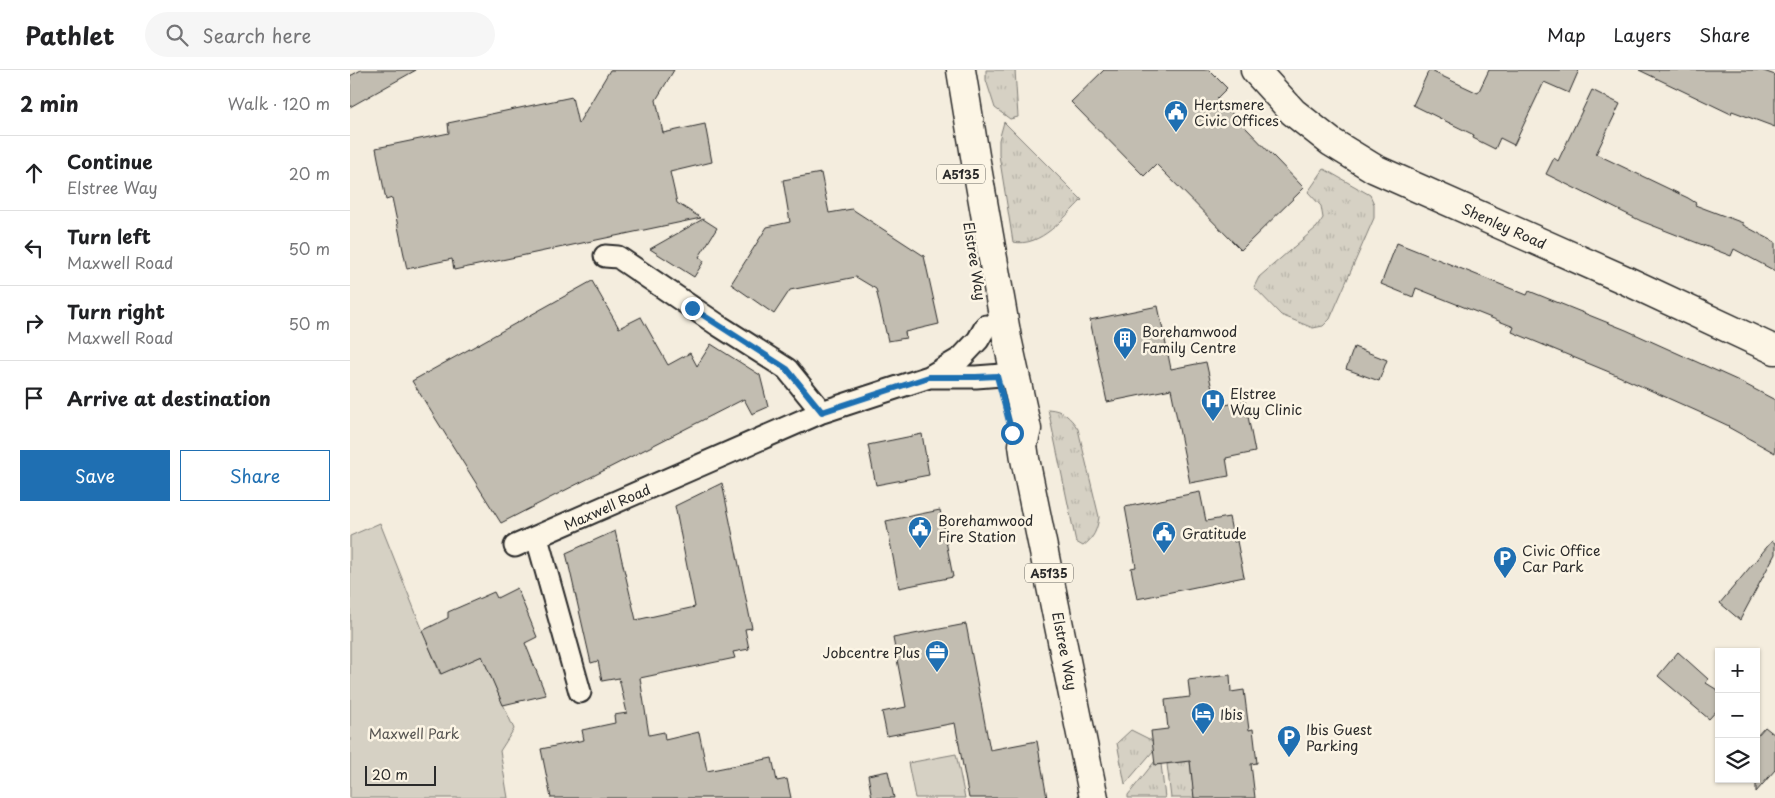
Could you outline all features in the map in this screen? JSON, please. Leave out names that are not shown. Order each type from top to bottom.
[{"type":"main road","name":"Elstree Way","points":[[944,70],[986,326],[1027,429],[1023,445],[1094,798]]},
{"type":"main road","name":"Elstree Way","points":[[962,70],[1006,375]]},
{"type":"main road","name":"Shenley Road","points":[[1255,70],[1293,112],[1331,142],[1374,168],[1658,294],[1775,350]]},
{"type":"street","points":[[605,256],[618,257],[787,369],[822,412]]},
{"type":"street","name":"Maxwell Road","points":[[515,546],[822,412],[929,377],[962,358],[978,340],[986,326]]},
{"type":"street","name":"Maxwell Road","points":[[929,377],[1006,375]]},
{"type":"street","points":[[537,538],[580,692]]},
{"type":"green space","points":[[986,70],[1015,70],[1018,117],[1010,119],[995,108],[986,80]]},
{"type":"green space","points":[[1004,122],[1082,200],[1051,230],[1042,236],[1023,243],[1013,242],[999,155],[999,140]]},
{"type":"green space","points":[[1324,169],[1370,195],[1374,204],[1374,218],[1330,319],[1323,326],[1313,328],[1281,315],[1254,287],[1259,277],[1317,227],[1323,218],[1321,206],[1308,192]]},
{"type":"green space","points":[[1048,409],[1066,415],[1078,429],[1099,517],[1094,533],[1083,546],[1076,542]]},
{"type":"green space","name":"Maxwell Park","points":[[380,523],[440,674],[482,656],[514,729],[500,751],[508,798],[350,798],[350,536]]},
{"type":"green space","points":[[1131,730],[1153,741],[1154,750],[1125,784],[1117,743]]},
{"type":"green space","points":[[956,754],[965,798],[915,798],[908,763]]},
{"type":"green space","points":[[1155,761],[1161,764],[1165,798],[1128,798],[1128,795]]},
{"type":"green space","points":[[1190,761],[1194,798],[1171,798],[1167,764]]},
{"type":"building","points":[[361,70],[416,70],[350,107],[350,76]]},
{"type":"building","points":[[610,70],[674,70],[656,100],[663,133],[705,124],[712,162],[670,172],[677,203],[701,218],[454,270],[452,259],[407,269],[392,198],[386,200],[376,148],[449,133],[448,123],[572,97],[578,124]]},
{"type":"building","name":"Hertsmere Civic Offices","points":[[1104,70],[1209,70],[1227,88],[1217,98],[1304,188],[1241,250],[1156,164],[1144,176],[1071,102]]},
{"type":"building","points":[[1429,70],[1478,93],[1489,70],[1579,70],[1569,93],[1544,82],[1514,145],[1500,138],[1495,149],[1473,138],[1474,135],[1413,105]]},
{"type":"building","points":[[1639,70],[1761,70],[1775,75],[1775,127],[1732,111],[1731,114]]},
{"type":"building","points":[[1592,90],[1620,104],[1596,154],[1688,198],[1696,203],[1695,205],[1743,223],[1743,225],[1775,242],[1775,271],[1734,249],[1731,256],[1641,221],[1546,174],[1554,158],[1558,161]]},
{"type":"building","points":[[821,173],[829,213],[852,209],[924,256],[939,324],[905,332],[906,338],[888,341],[876,289],[856,277],[790,290],[774,314],[731,284],[767,227],[790,222],[783,180]]},
{"type":"building","points":[[703,219],[717,228],[699,257],[704,261],[694,277],[650,249]]},
{"type":"building","points":[[1397,243],[1527,295],[1529,291],[1626,330],[1739,381],[1775,400],[1775,453],[1729,426],[1699,412],[1614,374],[1512,332],[1514,327],[1416,288],[1413,297],[1381,284]]},
{"type":"building","points":[[592,281],[619,328],[641,317],[668,365],[690,353],[697,366],[711,344],[760,375],[768,407],[752,414],[744,399],[501,523],[412,381]]},
{"type":"building","points":[[1158,306],[1171,369],[1206,362],[1216,407],[1245,401],[1255,452],[1226,458],[1229,476],[1190,483],[1171,389],[1107,402],[1090,320]]},
{"type":"building","points":[[1354,347],[1387,360],[1379,381],[1346,369]]},
{"type":"building","points":[[922,434],[929,475],[876,485],[868,445]]},
{"type":"building","points":[[722,483],[752,628],[745,629],[749,649],[733,652],[735,658],[640,678],[649,735],[664,732],[665,740],[699,732],[707,771],[772,758],[777,781],[787,779],[791,798],[551,798],[541,749],[584,740],[582,730],[615,723],[614,715],[627,713],[619,678],[602,681],[598,661],[591,663],[566,553],[615,531],[636,620],[695,607],[675,506]]},
{"type":"building","name":"Gratitude","points":[[1200,492],[1206,521],[1229,517],[1234,542],[1237,541],[1244,577],[1137,599],[1131,568],[1136,567],[1125,507]]},
{"type":"building","points":[[940,510],[953,577],[899,588],[886,521]]},
{"type":"building","points":[[1772,541],[1775,543],[1775,554],[1740,620],[1720,603]]},
{"type":"building","points":[[517,588],[537,637],[525,643],[546,695],[503,705],[482,656],[441,674],[422,631],[448,618],[448,612],[494,592],[497,598]]},
{"type":"building","name":"Jobcentre Plus","points":[[966,624],[990,750],[1037,741],[1047,798],[969,798],[955,723],[887,736],[882,712],[906,707],[893,638]]},
{"type":"building","points":[[1678,652],[1708,679],[1706,683],[1715,689],[1715,712],[1709,719],[1658,676]]},
{"type":"building","name":"Ibis","points":[[1230,675],[1231,692],[1244,690],[1249,730],[1253,729],[1257,763],[1251,764],[1255,798],[1194,798],[1190,761],[1155,765],[1151,731],[1168,729],[1165,700],[1190,697],[1188,680]]},
{"type":"building","points":[[1765,727],[1775,735],[1775,770],[1756,792],[1756,783],[1760,783],[1760,733]]},
{"type":"building","points":[[888,771],[894,798],[872,798],[868,775]]},
{"type":"place","name":"Hertsmere Civic Offices","points":[[1176,133]]},
{"type":"place","name":"Borehamwood Family Centre","points":[[1125,360]]},
{"type":"place","name":"Elstree Way Clinic","points":[[1213,422]]},
{"type":"place","name":"Borehamwood Fire Station","points":[[920,549]]},
{"type":"place","name":"Gratitude","points":[[1164,554]]},
{"type":"place","name":"Civic Office Car Park","points":[[1505,579]]},
{"type":"place","name":"Jobcentre Plus","points":[[937,673]]},
{"type":"place","name":"Ibis","points":[[1203,735]]},
{"type":"place","name":"Ibis Guest Parking","points":[[1289,758]]},
{"type":"route","points":[[692,308],[787,369],[822,412],[929,377],[997,376],[1012,433]]}]
